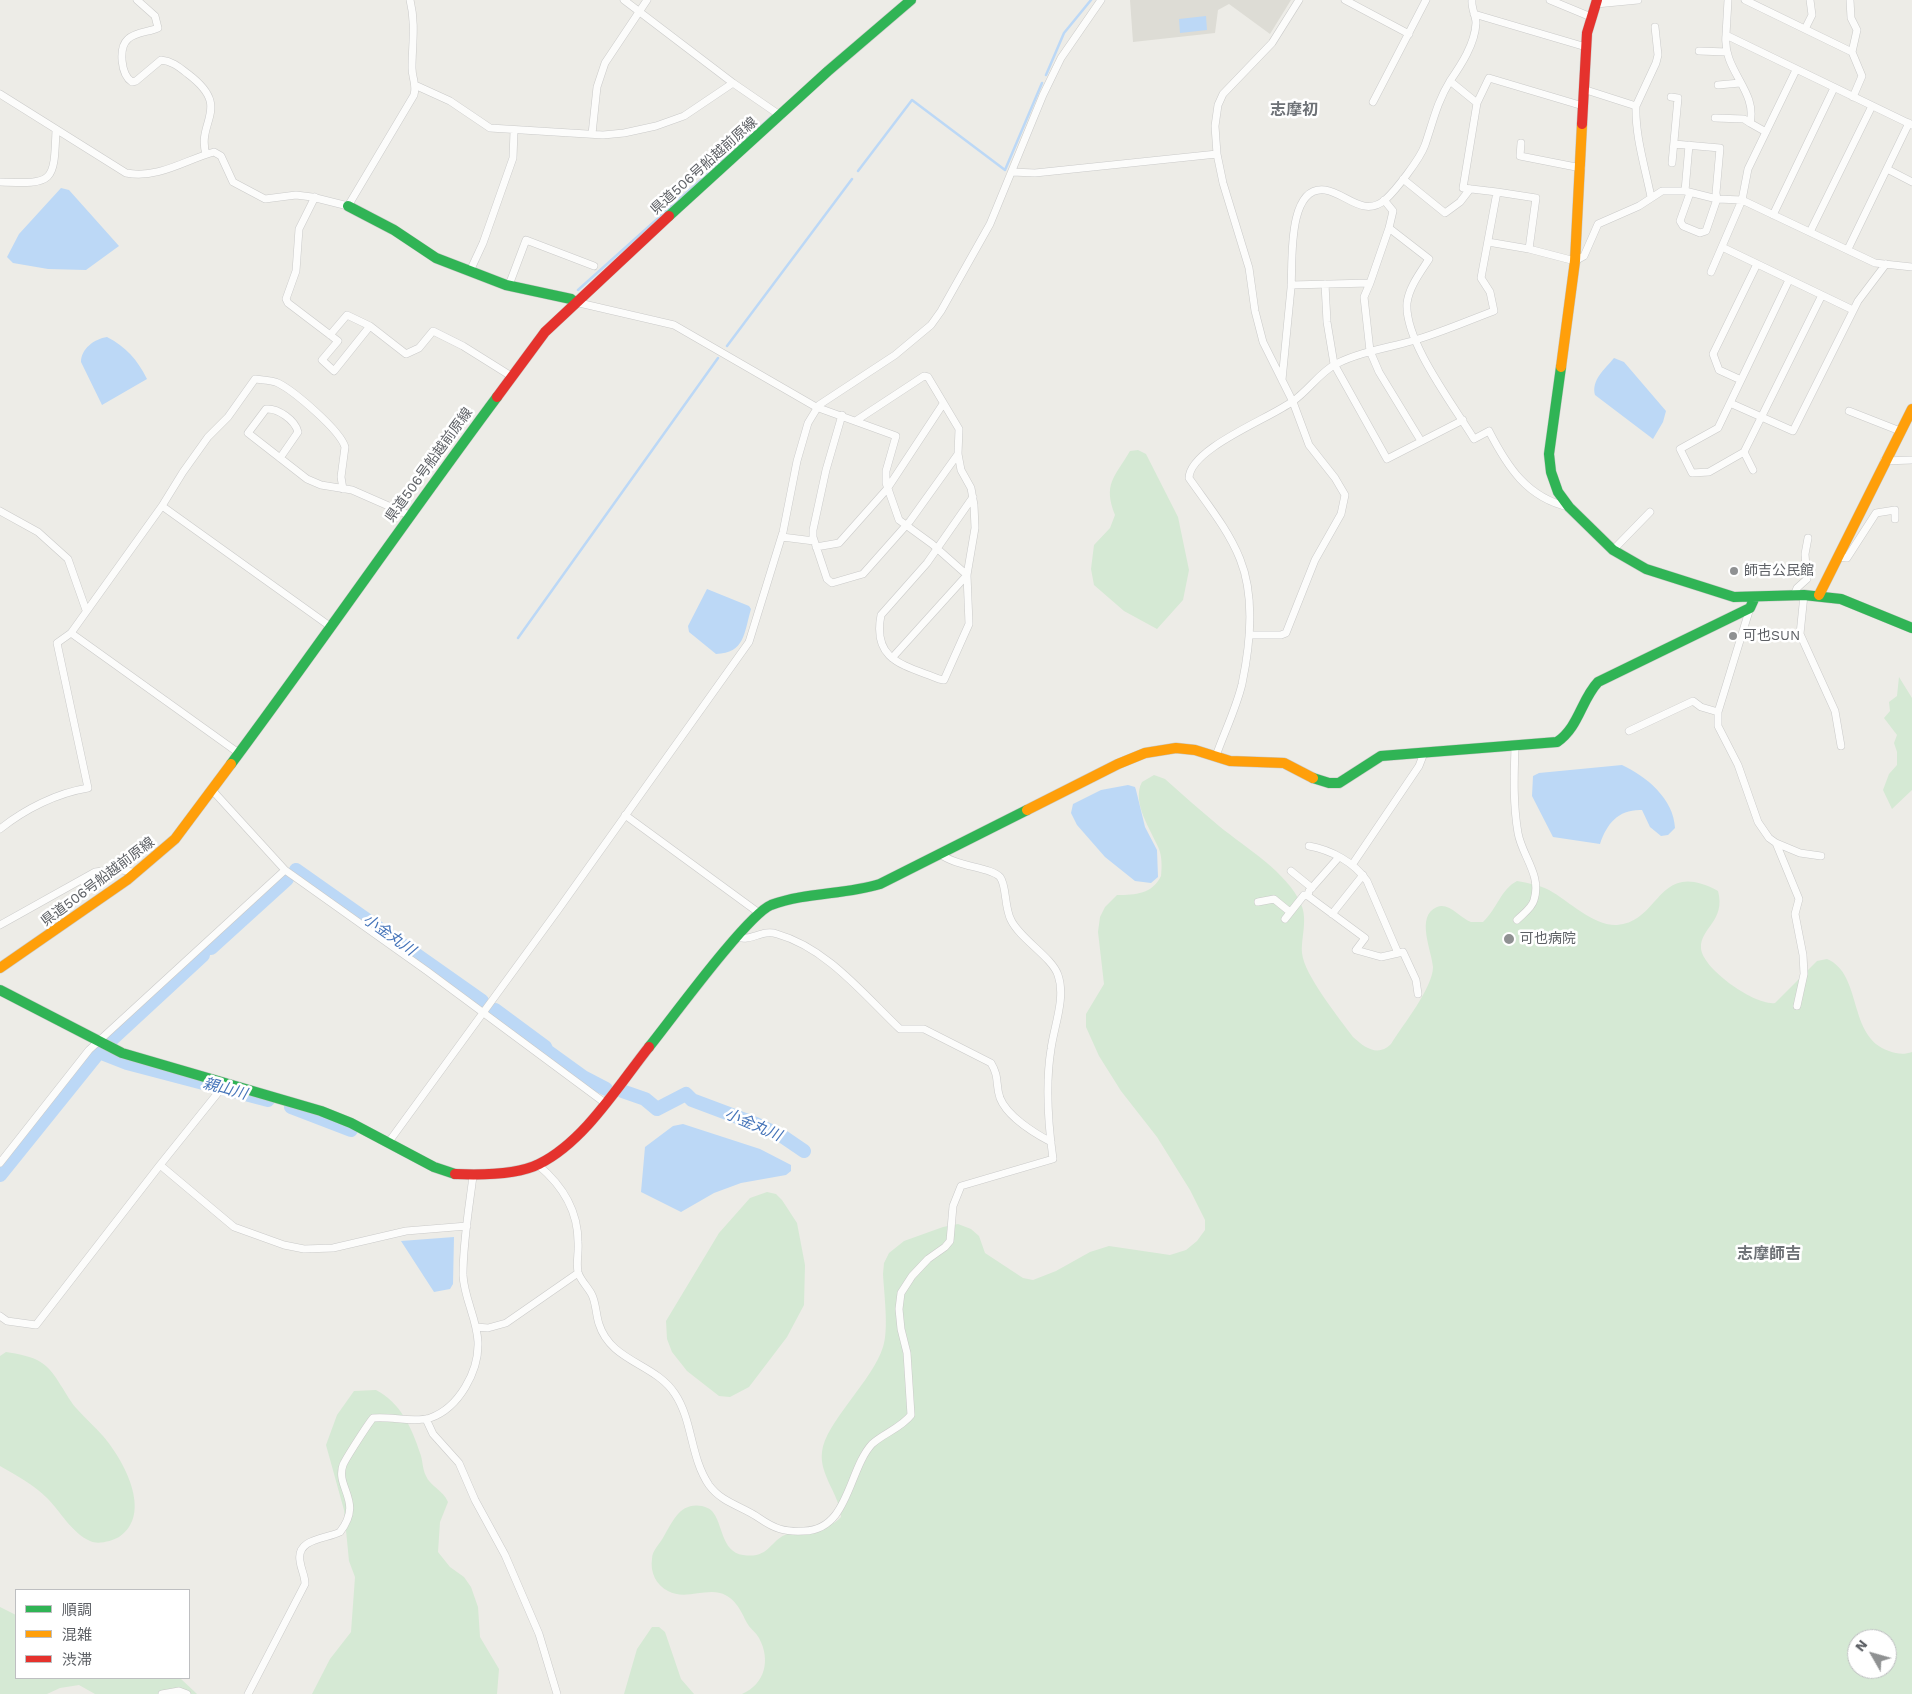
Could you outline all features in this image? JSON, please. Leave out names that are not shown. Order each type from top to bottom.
[{"type":"street","points":[[137,0],[155,16],[158,28],[126,40],[122,54],[123,68],[128,80],[136,81],[161,60],[174,64],[195,79],[203,88],[210,101],[210,118],[204,138],[206,154]]},
{"type":"street","points":[[348,206],[408,106],[417,86],[412,70],[414,42],[410,0]]},
{"type":"street","points":[[624,0],[733,83],[781,116]]},
{"type":"street","points":[[592,134],[597,87],[605,63],[648,0]]},
{"type":"street","name":"県道506号船越前原線","points":[[0,968],[136,873],[176,839],[240,754],[409,515],[544,332],[685,200],[781,116],[828,71],[911,0]]},
{"type":"street","points":[[388,1143],[749,642],[782,536],[797,461],[808,422],[816,407],[880,366],[931,325],[972,258],[990,224],[1043,96],[1061,58],[1101,0]]},
{"type":"street","points":[[1249,635],[1281,635],[1286,633],[1315,560],[1345,505],[1344,491],[1309,445],[1293,402],[1258,326],[1249,268],[1228,201],[1218,154],[1215,126],[1220,99],[1230,86],[1272,43],[1300,0]]},
{"type":"street","points":[[1345,0],[1409,34]]},
{"type":"street","points":[[1373,102],[1426,0]]},
{"type":"street","points":[[1282,380],[1291,285],[1292,236],[1296,219],[1310,195],[1316,191],[1326,190],[1365,207],[1375,206],[1384,200],[1403,179],[1425,145],[1440,98],[1469,49],[1476,23],[1472,0]]},
{"type":"street","points":[[1550,0],[1591,17]]},
{"type":"street","points":[[1638,0],[1597,2],[1588,26],[1583,89],[1575,261],[1549,454],[1551,472],[1558,492],[1568,507],[1614,550],[1646,569],[1734,598],[1819,595],[1854,603],[1912,628]]},
{"type":"street","points":[[1728,0],[1726,52],[1752,107],[1750,122]]},
{"type":"street","points":[[1745,0],[1852,52]]},
{"type":"street","points":[[1805,29],[1812,15],[1810,0]]},
{"type":"street","points":[[1850,0],[1851,18],[1857,30],[1852,52],[1862,76],[1853,97]]},
{"type":"street","points":[[1474,14],[1586,47]]},
{"type":"street","points":[[1651,196],[1642,151],[1635,128],[1636,106],[1658,55],[1655,28]]},
{"type":"street","points":[[1726,35],[1910,124],[1848,249]]},
{"type":"street","points":[[1699,51],[1726,52]]},
{"type":"street","points":[[1710,272],[1742,200],[1748,169],[1796,70]]},
{"type":"street","points":[[1530,249],[1536,198],[1463,188],[1477,103],[1489,78],[1583,106]]},
{"type":"street","points":[[1450,81],[1477,103]]},
{"type":"street","points":[[417,86],[450,100],[490,128],[514,131],[592,134],[624,133],[656,126],[684,116],[733,83]]},
{"type":"street","points":[[1718,86],[1740,84]]},
{"type":"street","points":[[1773,214],[1834,88]]},
{"type":"street","points":[[1583,89],[1636,106]]},
{"type":"street","points":[[0,94],[117,169],[135,175],[174,168],[214,152],[221,156],[233,182],[265,199],[296,195],[348,206],[394,230],[436,258],[470,271],[509,285],[674,325],[816,407],[857,420],[896,436],[886,471],[887,489],[894,510],[905,526],[917,532],[967,575]]},
{"type":"street","points":[[1671,97],[1678,98],[1672,163]]},
{"type":"street","points":[[1810,232],[1872,106]]},
{"type":"street","points":[[1715,118],[1744,119],[1766,132]]},
{"type":"street","points":[[0,182],[28,183],[46,178],[54,167],[56,130]]},
{"type":"street","points":[[470,271],[483,243],[513,158],[514,131]]},
{"type":"street","points":[[1521,143],[1520,156],[1580,168]]},
{"type":"street","points":[[1674,144],[1720,148],[1717,199],[1706,231],[1700,233],[1683,226],[1680,221],[1687,192],[1689,146]]},
{"type":"street","points":[[1012,172],[1035,173],[1218,154]]},
{"type":"street","points":[[1887,169],[1912,182]]},
{"type":"street","points":[[1403,179],[1444,214],[1460,202],[1470,189]]},
{"type":"street","points":[[1488,242],[1530,249],[1575,261],[1584,256],[1598,224],[1639,206],[1651,196],[1662,191],[1687,192],[1717,199],[1742,200],[1875,263],[1912,267]]},
{"type":"street","points":[[1216,756],[1242,684],[1249,635],[1246,585],[1239,558],[1212,510],[1189,478],[1189,474],[1196,462],[1215,447],[1293,402],[1334,364],[1370,352],[1414,341],[1494,311],[1490,292],[1481,278],[1497,192]]},
{"type":"street","points":[[315,198],[299,229],[296,271],[286,299],[288,303],[338,341],[322,360],[334,370],[370,326]]},
{"type":"street","points":[[1384,200],[1393,211],[1389,228],[1364,297],[1370,352],[1379,372],[1421,442]]},
{"type":"street","points":[[1389,228],[1429,259],[1414,282],[1407,303],[1414,341],[1474,439],[1489,431],[1506,463],[1521,481],[1542,497],[1568,507]]},
{"type":"street","points":[[509,285],[526,240],[594,266]]},
{"type":"street","points":[[1722,247],[1854,310]]},
{"type":"street","points":[[1741,380],[1719,370],[1714,354],[1757,264]]},
{"type":"street","points":[[1730,403],[1793,432],[1854,310],[1886,264]]},
{"type":"street","points":[[1790,280],[1718,428],[1680,449],[1692,473],[1709,472],[1744,452],[1822,295]]},
{"type":"street","points":[[1291,285],[1370,283]]},
{"type":"street","points":[[1325,284],[1327,322],[1334,364],[1387,459],[1463,420]]},
{"type":"street","points":[[330,335],[347,315],[370,326],[406,354],[419,348],[433,331],[463,346],[510,376]]},
{"type":"street","points":[[857,420],[924,376],[928,377],[959,430],[958,454],[973,497],[975,528],[967,575],[969,624],[944,680],[892,658],[886,653],[878,639],[881,615],[938,549],[973,497]]},
{"type":"street","points":[[0,830],[18,816],[47,800],[75,790],[88,788],[56,643],[71,633],[162,506],[193,458],[228,417],[255,379],[277,382],[300,399],[344,442],[341,477],[344,488]]},
{"type":"street","points":[[782,536],[815,544],[839,543],[887,489],[943,404]]},
{"type":"street","points":[[280,458],[298,432],[296,425],[274,409],[266,409],[248,433],[280,458],[307,479],[320,485],[352,490],[409,515]]},
{"type":"street","points":[[1819,595],[1884,461],[1912,409]]},
{"type":"street","points":[[1849,411],[1900,431]]},
{"type":"street","points":[[842,416],[826,470],[813,530],[815,544],[827,579],[832,583],[863,574],[905,526],[958,454]]},
{"type":"street","points":[[1744,452],[1753,470]]},
{"type":"street","points":[[1884,461],[1912,460]]},
{"type":"street","points":[[162,506],[331,627]]},
{"type":"street","points":[[1838,557],[1847,558],[1876,513],[1895,510],[1895,519]]},
{"type":"street","points":[[0,511],[38,532],[68,559],[86,610]]},
{"type":"street","points":[[1614,550],[1650,512]]},
{"type":"street","points":[[1808,538],[1805,554],[1807,579],[1797,588],[1799,595],[1800,634],[1835,711],[1841,746]]},
{"type":"street","points":[[892,658],[967,575]]},
{"type":"street","points":[[1755,597],[1718,712],[1718,726],[1738,764],[1758,822],[1769,838],[1800,853],[1820,856]]},
{"type":"street","points":[[0,990],[122,1053],[222,1087],[292,1100],[321,1110],[434,1167],[454,1174],[473,1176],[506,1174],[538,1165],[571,1142],[605,1103],[737,937],[758,913],[769,906],[801,896],[856,891],[880,884],[1118,764],[1145,753],[1176,748],[1230,760],[1284,763],[1316,778],[1334,783],[1348,779],[1373,759],[1381,756],[1515,747],[1557,742],[1564,739],[1572,730],[1586,695],[1598,682],[1750,608]]},
{"type":"street","points":[[71,633],[240,754]]},
{"type":"street","points":[[1629,731],[1693,702],[1701,707],[1718,712]]},
{"type":"street","points":[[1515,747],[1513,799],[1518,835],[1535,874],[1536,885],[1534,900],[1517,920]]},
{"type":"street","points":[[1352,865],[1419,766],[1424,753]]},
{"type":"street","points":[[213,791],[285,870],[427,971],[605,1103]]},
{"type":"street","points":[[625,814],[758,913]]},
{"type":"street","points":[[1776,843],[1787,875],[1799,899],[1795,914],[1803,955],[1804,974],[1797,1006]]},
{"type":"street","points":[[1309,846],[1320,848],[1339,857],[1363,875],[1398,953]]},
{"type":"street","points":[[538,1165],[567,1197],[575,1212],[578,1241],[578,1273],[592,1296],[599,1324],[605,1338],[616,1352],[662,1381],[674,1393],[682,1406],[695,1457],[710,1486],[719,1496],[784,1532],[807,1531],[825,1526],[836,1514],[849,1492],[864,1457],[872,1445],[889,1431],[907,1420],[911,1415],[907,1353],[901,1329],[899,1308],[901,1293],[912,1276],[928,1259],[945,1248],[950,1241],[953,1206],[960,1186],[1053,1159],[1050,1142],[1048,1081],[1051,1048],[1057,1027],[1060,984],[1057,972],[1011,922],[1004,902],[1005,889],[1000,877],[993,872],[956,864],[940,854]]},
{"type":"street","points":[[1308,896],[1312,888],[1339,857]]},
{"type":"street","points":[[0,924],[95,872],[118,869],[136,873]]},
{"type":"street","points":[[0,1163],[89,1050],[100,1042],[285,870]]},
{"type":"street","points":[[1291,871],[1312,888]]},
{"type":"street","points":[[1332,914],[1363,875]]},
{"type":"street","points":[[1285,919],[1304,895],[1308,896],[1365,938],[1356,950],[1381,958],[1403,952],[1410,965],[1418,994]]},
{"type":"street","points":[[1258,902],[1274,899],[1290,912]]},
{"type":"street","points":[[737,937],[745,940],[765,932],[775,933],[800,943],[832,964],[900,1029],[924,1029],[991,1064],[997,1073],[1000,1098],[1019,1123],[1050,1142]]},
{"type":"street","points":[[0,1316],[7,1321],[36,1324],[222,1087]]},
{"type":"street","points":[[160,1165],[234,1227],[284,1245],[304,1249],[333,1248],[406,1231],[467,1226]]},
{"type":"street","points":[[248,1694],[305,1584],[305,1577],[299,1560],[303,1548],[320,1537],[340,1532],[347,1523],[350,1502],[343,1477],[343,1466],[367,1425],[373,1418],[426,1418],[437,1414],[456,1399],[465,1388],[477,1359],[478,1342],[476,1327],[468,1306],[463,1276],[473,1176]]},
{"type":"street","points":[[476,1327],[488,1328],[506,1323],[578,1273]]},
{"type":"street","points":[[426,1418],[433,1434],[459,1463],[475,1500],[505,1555],[539,1634],[557,1694]]},
{"type":"street","points":[[162,1694],[179,1691],[187,1694]]},
{"type":"shaded area","points":[[1130,0],[1291,0],[1270,34],[1229,4],[1218,10],[1215,33],[1133,42]]},
{"type":"green space","points":[[1138,450],[1146,454],[1178,517],[1189,570],[1183,600],[1157,629],[1124,611],[1094,585],[1091,569],[1094,545],[1110,528],[1115,515],[1110,496],[1112,482],[1130,451]]},
{"type":"green space","points":[[1899,677],[1912,698],[1912,790],[1892,809],[1883,790],[1889,774],[1897,765],[1897,752],[1894,743],[1897,735],[1884,718],[1890,711],[1889,702],[1897,696]]},
{"type":"green space","points":[[1154,775],[1165,779],[1219,826],[1265,861],[1286,881],[1295,892],[1303,910],[1302,953],[1309,973],[1353,1037],[1362,1045],[1372,1050],[1381,1050],[1391,1044],[1423,996],[1432,976],[1433,967],[1426,934],[1427,918],[1430,912],[1441,906],[1450,909],[1471,922],[1483,922],[1507,889],[1517,881],[1545,888],[1599,922],[1617,925],[1631,921],[1643,914],[1671,886],[1683,882],[1698,883],[1718,891],[1719,910],[1704,935],[1701,948],[1710,966],[1720,975],[1756,999],[1775,1003],[1817,961],[1827,959],[1838,967],[1846,978],[1860,1020],[1876,1044],[1895,1053],[1912,1052],[1912,1694],[742,1694],[756,1684],[764,1670],[765,1655],[758,1636],[748,1625],[737,1605],[725,1595],[707,1592],[680,1595],[668,1591],[660,1585],[653,1573],[653,1553],[674,1519],[688,1507],[702,1506],[712,1511],[730,1549],[736,1553],[752,1556],[764,1552],[787,1534],[804,1528],[829,1525],[841,1517],[837,1501],[826,1477],[822,1452],[831,1428],[870,1373],[883,1347],[886,1321],[883,1274],[884,1263],[889,1253],[904,1241],[943,1227],[958,1224],[971,1229],[979,1236],[985,1253],[1023,1278],[1033,1280],[1056,1271],[1090,1252],[1109,1246],[1170,1255],[1186,1250],[1197,1241],[1205,1230],[1205,1220],[1190,1190],[1157,1137],[1121,1091],[1099,1056],[1086,1027],[1086,1014],[1104,984],[1098,932],[1100,917],[1105,907],[1117,895],[1131,895],[1148,890],[1153,887],[1161,876],[1162,862],[1160,852],[1143,816],[1140,807],[1139,790],[1142,782]]},
{"type":"green space","points":[[767,1192],[776,1194],[782,1200],[797,1223],[805,1265],[804,1305],[787,1337],[749,1387],[730,1397],[719,1396],[687,1371],[672,1352],[667,1339],[666,1321],[719,1233],[750,1198]]},
{"type":"green space","points":[[6,1352],[34,1359],[47,1367],[73,1404],[103,1436],[119,1458],[132,1486],[135,1501],[134,1515],[129,1527],[119,1537],[101,1543],[90,1541],[72,1527],[42,1493],[25,1480],[0,1466],[0,1356]]},
{"type":"green space","points":[[376,1390],[392,1401],[404,1417],[417,1444],[426,1476],[448,1502],[440,1522],[438,1552],[450,1567],[464,1577],[471,1587],[478,1607],[480,1637],[499,1669],[497,1694],[312,1694],[330,1659],[351,1632],[355,1577],[349,1561],[344,1510],[326,1445],[337,1415],[354,1391]]},
{"type":"green space","points":[[0,1607],[15,1614],[15,1679],[181,1679],[197,1694],[95,1694],[79,1685],[60,1688],[47,1694],[0,1694]]},
{"type":"green space","points":[[652,1627],[659,1627],[665,1632],[681,1679],[694,1694],[624,1694],[637,1649]]},
{"type":"water","points":[[1206,16],[1207,30],[1180,33],[1179,19]]},
{"type":"water","points":[[61,188],[69,190],[119,246],[86,270],[48,269],[13,263],[7,257],[19,234]]},
{"type":"water","points":[[107,337],[130,354],[147,379],[102,405],[81,362],[83,353],[89,345]]},
{"type":"water","points":[[1614,358],[1624,362],[1666,411],[1663,422],[1653,439],[1595,395],[1594,390],[1597,380]]},
{"type":"water","points":[[707,589],[749,606],[751,609],[742,640],[738,646],[726,653],[716,654],[689,632],[688,626]]},
{"type":"water","points":[[1622,765],[1649,782],[1664,798],[1670,807],[1675,828],[1668,835],[1661,836],[1650,827],[1642,810],[1634,810],[1620,815],[1610,824],[1600,844],[1553,837],[1532,796],[1533,776],[1539,773]]},
{"type":"water","points":[[1128,785],[1135,787],[1145,827],[1157,850],[1158,877],[1151,883],[1135,881],[1105,857],[1077,825],[1071,813],[1073,804],[1101,790]]},
{"type":"water","points":[[683,1124],[760,1149],[791,1165],[791,1171],[786,1175],[741,1183],[714,1193],[681,1212],[641,1192],[645,1147],[673,1126]]},
{"type":"water","points":[[454,1237],[453,1284],[450,1289],[434,1292],[401,1241]]},
{"type":"waterway","points":[[1046,75],[1064,33],[1091,0]]},
{"type":"waterway","points":[[858,171],[912,100],[1005,170],[1042,83]]},
{"type":"waterway","points":[[578,290],[771,117]]},
{"type":"waterway","points":[[727,346],[852,179]]},
{"type":"waterway","points":[[518,638],[718,358]]},
{"type":"waterway","name":"小金丸川","points":[[296,870],[482,1001]]},
{"type":"waterway","name":"小金丸川","points":[[211,948],[287,879]]},
{"type":"waterway","name":"小金丸川","points":[[111,1040],[203,955]]},
{"type":"waterway","name":"小金丸川","points":[[495,1010],[583,1077],[606,1089]]},
{"type":"waterway","name":"親山川","points":[[0,1175],[99,1052],[127,1063],[268,1100]]},
{"type":"waterway","name":"小金丸川","points":[[622,1091],[645,1099],[657,1109],[686,1094],[692,1100],[782,1136],[804,1151]]},
{"type":"waterway","name":"親山川","points":[[291,1107],[351,1130]]},
{"type":"traffic: fast","points":[[669,216],[828,71],[911,0]]},
{"type":"traffic: fast","points":[[348,206],[394,230],[436,258],[506,285],[571,299],[575,302]]},
{"type":"traffic: fast","points":[[1561,367],[1549,454],[1551,472],[1558,492],[1569,507],[1613,550],[1646,569],[1734,597],[1804,595],[1841,599],[1912,628]]},
{"type":"traffic: fast","points":[[231,764],[497,397]]},
{"type":"traffic: fast","points":[[1313,778],[1329,783],[1339,783],[1381,756],[1557,742],[1570,729],[1592,689],[1598,682],[1750,608],[1755,597]]},
{"type":"traffic: fast","points":[[649,1047],[727,947],[760,913],[771,905],[798,898],[866,888],[880,884],[1027,810]]},
{"type":"traffic: fast","points":[[0,990],[122,1053],[321,1111],[351,1123],[434,1167],[455,1174]]},
{"type":"traffic: slow","points":[[1561,367],[1575,261],[1582,124]]},
{"type":"traffic: slow","points":[[1819,595],[1912,409]]},
{"type":"traffic: slow","points":[[1027,810],[1118,764],[1145,753],[1176,748],[1195,750],[1230,761],[1284,763],[1313,778]]},
{"type":"traffic: slow","points":[[0,968],[127,880],[175,839],[231,764]]},
{"type":"traffic: jam","points":[[1582,124],[1587,33],[1597,0]]},
{"type":"traffic: jam","points":[[497,397],[545,332],[669,216]]},
{"type":"traffic: jam","points":[[455,1174],[486,1174],[520,1170],[539,1164],[555,1154],[585,1128],[649,1047]]},
{"type":"place","name":"師吉公民館","points":[[1734,571]]},
{"type":"place","name":"可也SUN","points":[[1733,636]]},
{"type":"place","name":"可也病院","points":[[1509,939]]},
{"type":"district","name":"志摩初","points":[[1294,110]]},
{"type":"district","name":"志摩師吉","points":[[1769,1254]]}]
